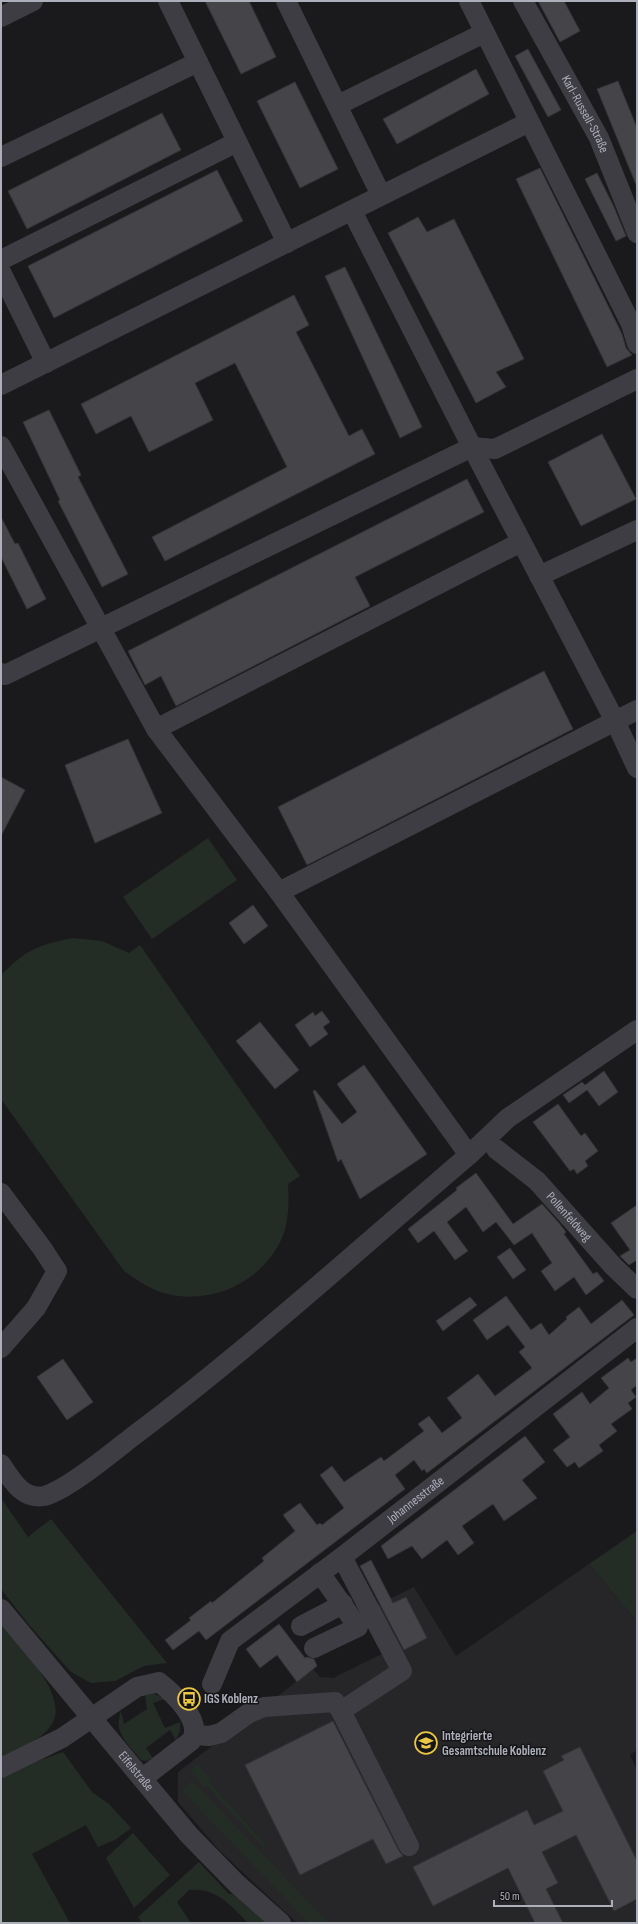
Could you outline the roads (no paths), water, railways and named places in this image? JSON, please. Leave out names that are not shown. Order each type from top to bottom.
[{"type":"street","points":[[1,17],[33,1]]},
{"type":"street","points":[[168,1],[287,243]]},
{"type":"street","points":[[286,1],[338,104],[381,195]]},
{"type":"street","points":[[469,1],[631,324],[637,344]]},
{"type":"street","name":"Karl-Russell-Straße","points":[[523,1],[599,138],[637,233]]},
{"type":"street","points":[[338,104],[484,33]]},
{"type":"street","points":[[1,157],[198,62]]},
{"type":"street","points":[[1,385],[529,122]]},
{"type":"street","points":[[1,260],[236,142]]},
{"type":"street","points":[[352,211],[472,448],[615,721],[637,768]]},
{"type":"street","points":[[1,272],[46,363]]},
{"type":"street","points":[[2,676],[472,448],[495,449],[637,379]]},
{"type":"street","points":[[1,446],[99,628],[156,729],[279,892],[470,1156]]},
{"type":"street","points":[[539,576],[637,530]]},
{"type":"street","points":[[156,729],[521,542]]},
{"type":"street","points":[[279,892],[637,710]]},
{"type":"street","points":[[1,1464],[19,1490],[32,1495],[43,1496],[57,1491],[115,1451],[196,1389],[470,1156],[508,1118],[637,1030]]},
{"type":"street","name":"Pollenfeldweg","points":[[496,1149],[537,1181],[613,1266],[637,1289]]},
{"type":"street","points":[[1,1193],[42,1248],[57,1271],[36,1308],[1,1348]]},
{"type":"street","name":"Johannesstraße","points":[[212,1684],[230,1641],[342,1557],[637,1328]]},
{"type":"street","points":[[341,1711],[402,1671],[342,1557]]},
{"type":"street","points":[[314,1648],[358,1627],[320,1573]]},
{"type":"street","points":[[301,1626],[343,1604]]},
{"type":"street","name":"Eifelstraße","points":[[1,1609],[203,1850],[236,1883],[281,1923]]},
{"type":"street","points":[[1,1768],[62,1738],[137,1687],[158,1682],[175,1697],[191,1717],[196,1727],[195,1735],[192,1741],[143,1778]]},
{"type":"street","points":[[195,1735],[209,1736],[221,1733],[249,1713],[264,1707],[335,1702],[341,1711],[409,1846]]},
{"type":"place","name":"IGS Koblenz","points":[[189,1699]]},
{"type":"place","name":"Integrierte Gesamtschule Koblenz","points":[[426,1743]]}]
